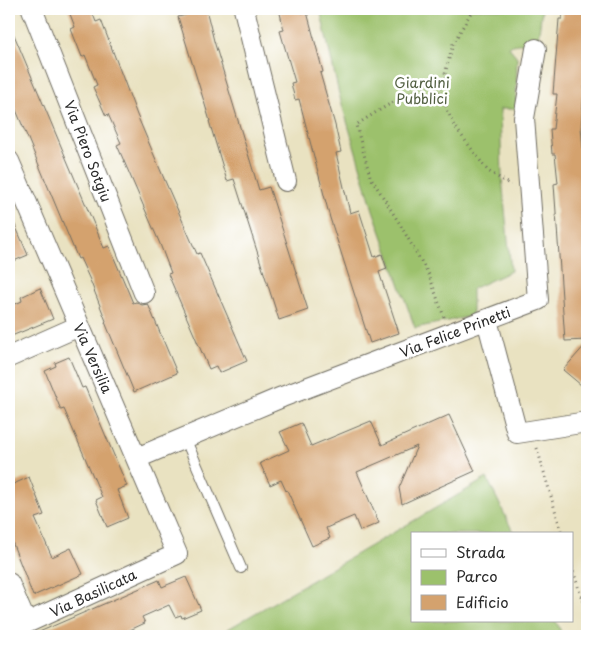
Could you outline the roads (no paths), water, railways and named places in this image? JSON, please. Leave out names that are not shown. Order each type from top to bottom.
[{"type":"street","name":"Via Piero Sotgiu","points":[[32,9],[144,293]]},
{"type":"street","points":[[244,9],[286,182]]},
{"type":"street","name":"Via Felice Prinetti","points":[[137,458],[292,394],[538,300],[524,118],[536,50]]},
{"type":"street","name":"Via Versilia","points":[[9,161],[177,554]]},
{"type":"street","points":[[487,320],[517,433],[587,422]]},
{"type":"street","points":[[9,357],[79,326]]},
{"type":"street","name":"Via Basilicata","points":[[17,627],[177,554]]},
{"type":"street","points":[[9,582],[17,627]]},
{"type":"lane","points":[[185,438],[241,568]]},
{"type":"park label","name":"Giardini Pubblici","points":[[422,90]]}]
